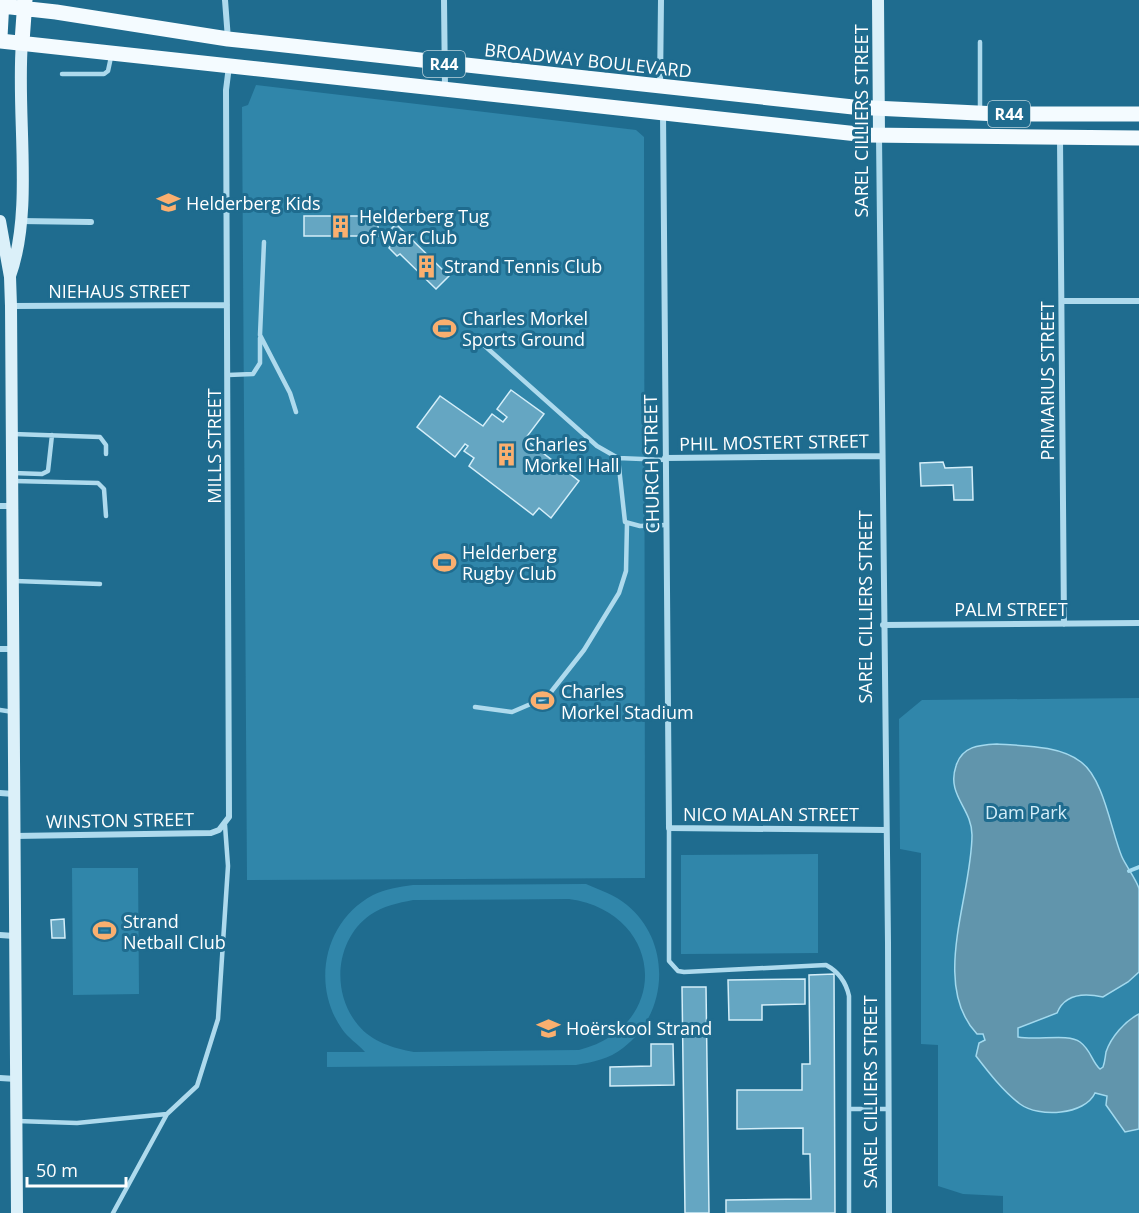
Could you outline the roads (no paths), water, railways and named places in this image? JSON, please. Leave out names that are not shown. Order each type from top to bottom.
[{"type":"main road","name":"SAREL CILLIERS STREET","points":[[878,0],[879,135]]},
{"type":"main road","name":"BROADWAY BOULEVARD","points":[[1,4],[25,4],[228,39],[660,87],[879,108],[980,114],[1139,114]]},
{"type":"main road","name":"R44","points":[[1,4],[0,39],[22,42],[879,135],[1060,139],[1139,138]]},
{"type":"main road","points":[[10,277],[17,256],[20,221],[22,42],[25,4]]},
{"type":"main road","points":[[0,221],[10,277],[11,306],[5,363],[11,434],[11,477],[6,506],[12,581],[6,649],[13,712],[17,1213]]},
{"type":"street","points":[[225,0],[228,39]]},
{"type":"street","points":[[444,0],[446,88]]},
{"type":"street","points":[[660,87],[661,0]]},
{"type":"street","name":"MILLS STREET","points":[[225,825],[231,809],[226,90],[229,66]]},
{"type":"street","name":"CHURCH STREET","points":[[663,112],[669,815]]},
{"type":"street","name":"SAREL CILLIERS STREET","points":[[879,135],[889,1213]]},
{"type":"street","name":"PRIMARIUS STREET","points":[[1060,139],[1064,624]]},
{"type":"street","points":[[20,221],[91,222]]},
{"type":"street","points":[[1062,302],[1139,301]]},
{"type":"street","name":"NIEHAUS STREET","points":[[11,306],[228,305]]},
{"type":"street","name":"PHIL MOSTERT STREET","points":[[665,459],[882,456]]},
{"type":"street","name":"PALM STREET","points":[[884,625],[1139,623]]},
{"type":"street","points":[[0,793],[14,794]]},
{"type":"street","name":"NICO MALAN STREET","points":[[669,815],[669,828],[886,830]]},
{"type":"street","name":"WINSTON STREET","points":[[14,836],[212,833],[225,825]]},
{"type":"street","points":[[0,935],[14,936]]},
{"type":"street","points":[[0,1078],[16,1079]]},
{"type":"lane","points":[[980,42],[980,114]]},
{"type":"lane","points":[[62,74],[104,74],[108,70],[112,51]]},
{"type":"lane","points":[[228,375],[253,374],[260,363],[264,242]]},
{"type":"lane","points":[[260,335],[290,393],[296,412]]},
{"type":"lane","points":[[477,339],[597,446],[618,458],[665,459]]},
{"type":"lane","points":[[11,434],[100,437],[106,444],[106,453]]},
{"type":"lane","points":[[11,477],[42,474],[48,471],[52,435]]},
{"type":"lane","points":[[475,707],[512,712],[547,698],[584,650],[619,593],[627,571],[627,523],[624,520],[618,458]]},
{"type":"lane","points":[[11,477],[98,483],[104,489],[106,516]]},
{"type":"lane","points":[[627,523],[666,525]]},
{"type":"lane","points":[[12,581],[100,584]]},
{"type":"lane","points":[[0,710],[13,712]]},
{"type":"lane","points":[[112,1213],[167,1114],[197,1086],[218,1019],[228,866],[225,825]]},
{"type":"lane","points":[[669,828],[669,961],[673,967],[684,972],[826,965],[846,985],[849,996],[849,1213]]},
{"type":"lane","points":[[849,1109],[888,1109]]},
{"type":"lane","points":[[16,1121],[77,1123],[167,1114]]},
{"type":"waterway","points":[[1129,871],[1139,867]]},
{"type":"place","name":"Helderberg Kids","points":[[168,203]]},
{"type":"place","name":"Helderberg Tug of War Club","points":[[341,226]]},
{"type":"place","name":"Strand Tennis Club","points":[[426,266]]},
{"type":"place","name":"Charles Morkel Sports Ground","points":[[444,328]]},
{"type":"place","name":"Charles Morkel Hall","points":[[506,454]]},
{"type":"place","name":"Helderberg Rugby Club","points":[[444,562]]},
{"type":"place","name":"Charles Morkel Stadium","points":[[543,701]]},
{"type":"place","name":"Strand Netball Club","points":[[105,931]]},
{"type":"place","name":"Hoërskool Strand","points":[[548,1028]]},
{"type":"park label","name":"Dam Park","points":[[1026,812]]}]
